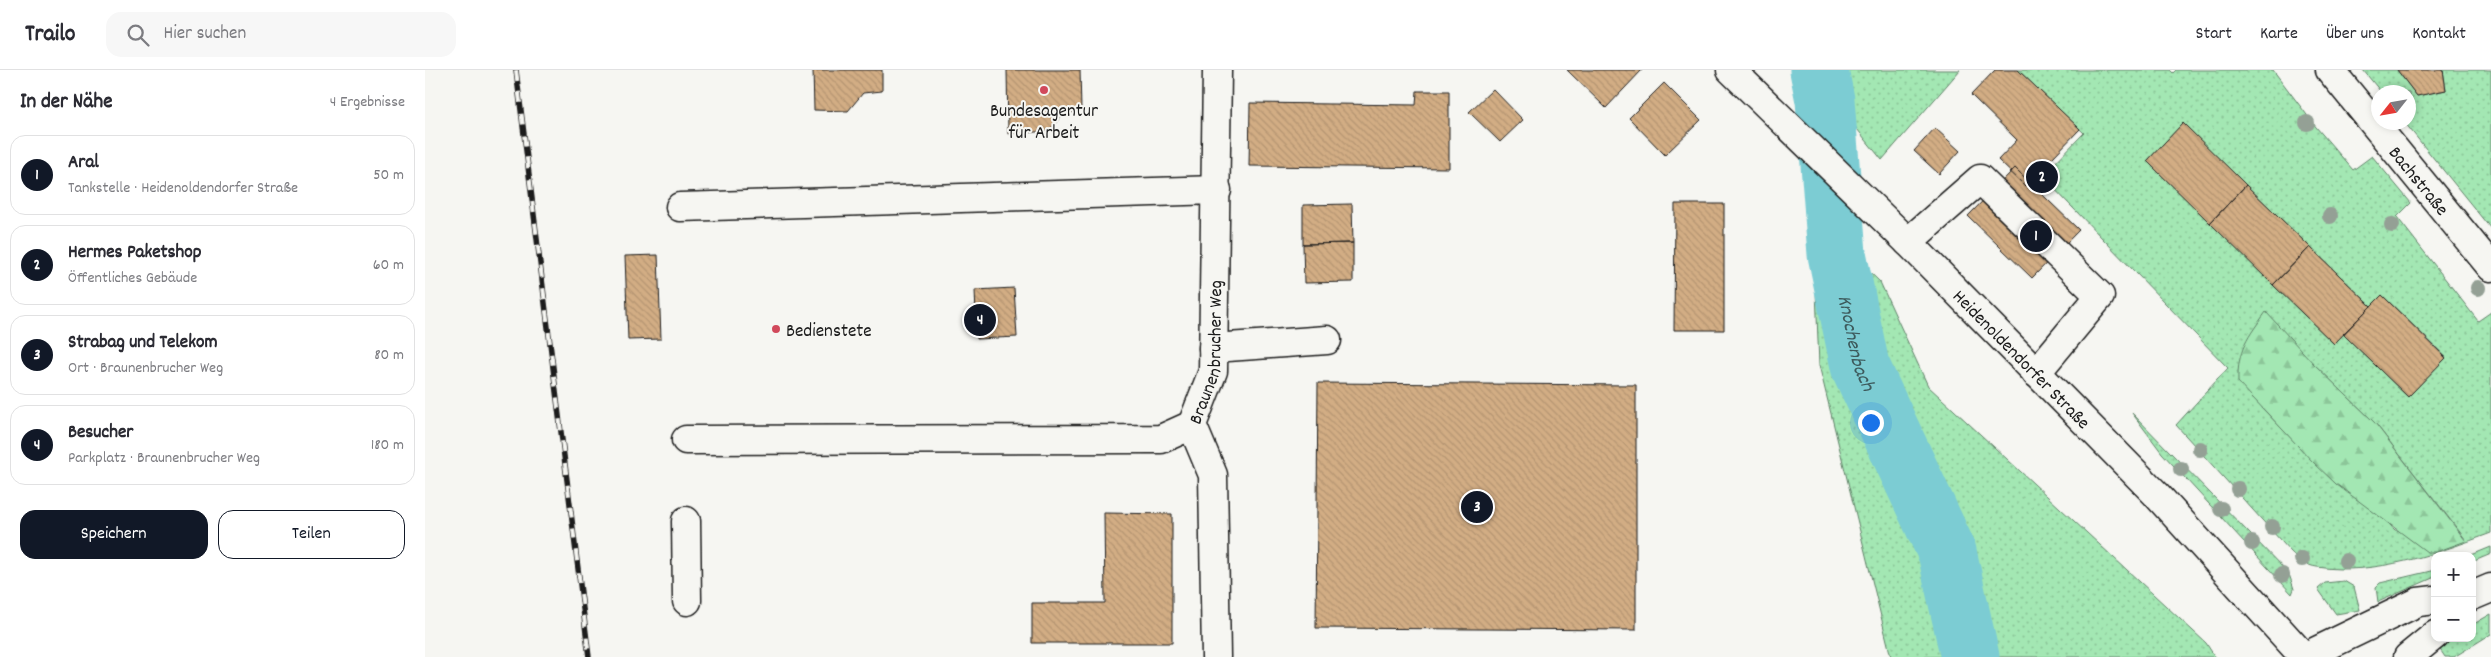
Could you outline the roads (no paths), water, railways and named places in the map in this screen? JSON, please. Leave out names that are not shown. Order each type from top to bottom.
[{"type":"street","name":"Braunenbrucher Weg","points":[[1215,657],[1213,476],[1192,425],[1213,370],[1217,190],[1217,70]]},
{"type":"street","name":"Heidenoldendorfer Straße","points":[[1731,70],[1909,242],[2036,374],[2156,494],[2304,657]]},
{"type":"street","name":"Bachstraße","points":[[2330,70],[2491,267]]},
{"type":"street","points":[[1909,242],[1980,179],[2100,296],[2036,374]]},
{"type":"street","points":[[680,207],[1217,190]]},
{"type":"street","points":[[1213,348],[1327,340]]},
{"type":"street","points":[[686,440],[1161,439],[1192,425]]},
{"type":"street","points":[[686,521],[687,600]]},
{"type":"street","points":[[2476,594],[2491,588]]},
{"type":"street","points":[[2304,657],[2418,602],[2431,600]]},
{"type":"street","points":[[2407,657],[2431,638]]},
{"type":"waterway","name":"Knochenbach","points":[[1819,70],[1825,100],[1837,254],[1860,366],[1947,552],[1970,657]]},
{"type":"railway","points":[[516,70],[589,657]]},
{"type":"place","name":"Bundesagentur für Arbeit","points":[[1044,90]]},
{"type":"place","name":"Hermes Paketshop","points":[[2042,177]]},
{"type":"place","name":"Aral","points":[[2036,236]]},
{"type":"place","name":"Besucher","points":[[980,320]]},
{"type":"place","name":"Bedienstete","points":[[776,329]]},
{"type":"place","name":"Strabag und Telekom","points":[[1477,507]]}]
